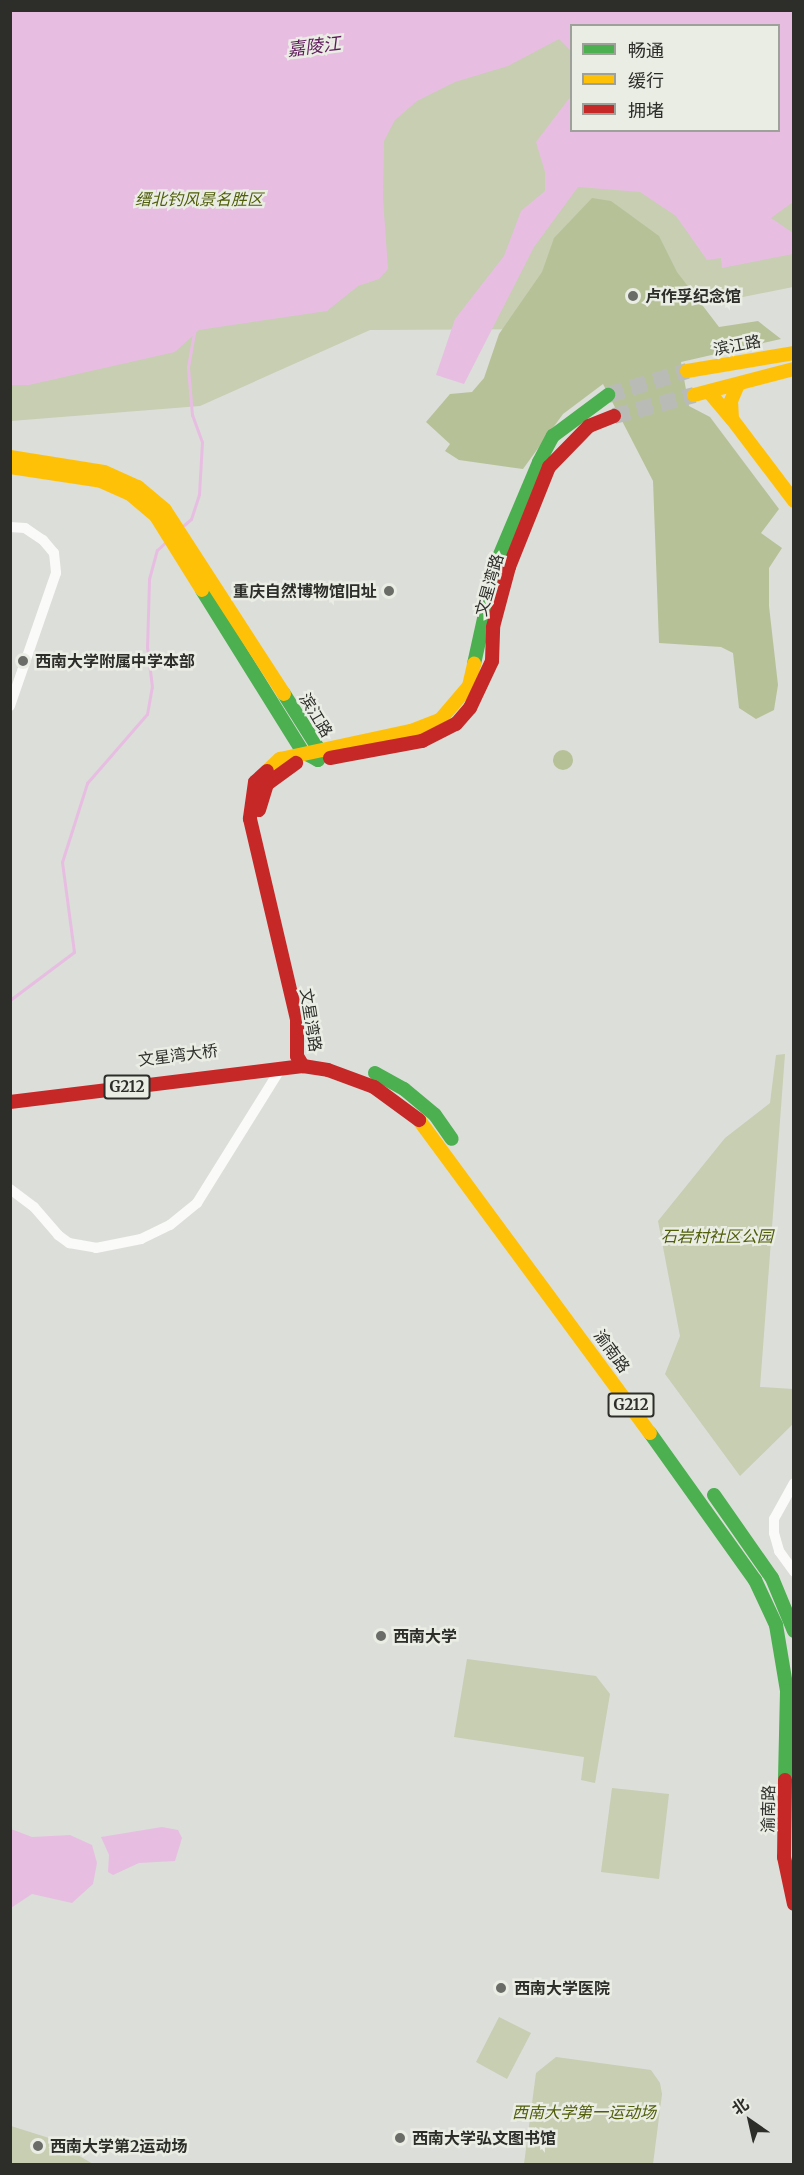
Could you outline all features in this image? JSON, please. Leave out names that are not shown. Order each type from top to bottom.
[{"type":"main road","name":"滨江路","points":[[687,371],[770,355],[794,353]]},
{"type":"main road","points":[[693,395],[737,387],[794,369]]},
{"type":"main road","points":[[732,419],[731,401],[737,387]]},
{"type":"main road","points":[[709,392],[794,501]]},
{"type":"main road","name":"文星湾路","points":[[303,1059],[307,1025],[259,805],[267,784],[281,771],[318,754],[429,725],[459,701],[477,663],[485,603],[496,564],[539,462],[553,436],[586,408],[608,395]]},
{"type":"main road","name":"文星湾路","points":[[303,1059],[297,1019],[250,808],[255,782],[268,766],[303,752],[318,754],[422,741],[456,724],[470,708],[492,661],[493,627],[509,567],[549,467],[590,426],[614,416]]},
{"type":"main road","name":"滨江路","points":[[10,457],[103,476],[130,494],[156,516],[227,615],[318,754]]},
{"type":"main road","name":"滨江路","points":[[10,467],[103,476]]},
{"type":"main road","name":"滨江路","points":[[227,615],[303,752]]},
{"type":"main road","name":"渝南路","points":[[242,1067],[303,1059],[353,1065],[382,1075],[435,1115],[675,1441]]},
{"type":"main road","name":"渝南路","points":[[242,1067],[281,1068],[303,1059],[374,1087],[422,1123],[573,1325],[755,1580],[776,1624],[783,1651],[787,1691],[789,1794],[784,1857],[794,1904]]},
{"type":"main road","name":"文星湾大桥","points":[[10,1093],[242,1067]]},
{"type":"main road","name":"文星湾大桥","points":[[10,1102],[242,1067]]},
{"type":"main road","points":[[703,1479],[772,1578],[794,1631]]},
{"type":"street","points":[[770,355],[794,345]]},
{"type":"street","points":[[10,526],[25,528],[43,540],[54,553],[56,573],[10,706]]},
{"type":"street","points":[[10,1190],[34,1207],[58,1235],[69,1243],[96,1248],[141,1239],[170,1225],[197,1203],[281,1068]]},
{"type":"street","points":[[794,1482],[774,1519],[774,1533],[779,1551],[794,1572]]},
{"type":"green space","name":"缙北钓风景名胜区","points":[[11,11],[793,11],[793,287],[584,329],[370,330],[200,406],[11,421]]},
{"type":"green space","points":[[592,198],[611,201],[659,236],[677,272],[719,327],[758,321],[781,339],[681,362],[689,406],[710,417],[779,509],[761,533],[782,548],[769,568],[769,606],[778,685],[774,710],[756,719],[739,708],[733,653],[721,647],[659,643],[653,481],[603,384],[563,414],[523,469],[459,460],[445,451],[450,444],[426,422],[450,394],[472,392],[484,378],[499,334],[542,272],[554,238]]},
{"type":"green space","points":[[563,750],[570,753],[573,760],[570,767],[563,770],[556,767],[553,760],[556,753]]},
{"type":"green space","name":"石岩村社区公园","points":[[785,1054],[760,1387],[793,1389],[793,1424],[740,1476],[665,1374],[680,1336],[658,1221],[725,1138],[770,1103],[776,1055]]},
{"type":"green space","points":[[467,1659],[596,1676],[610,1694],[595,1783],[581,1780],[584,1757],[454,1737]]},
{"type":"green space","points":[[612,1788],[669,1794],[659,1879],[601,1872]]},
{"type":"green space","points":[[499,2017],[531,2033],[507,2079],[476,2062]]},
{"type":"green space","name":"西南大学第一运动场","points":[[556,2057],[651,2070],[660,2083],[662,2094],[653,2164],[524,2164],[536,2073]]},
{"type":"green space","name":"西南大学第2运动场","points":[[11,2126],[49,2138],[93,2164],[11,2164]]},
{"type":"water","name":"缙北钓风景名胜区","points":[[10,11],[793,11],[793,202],[771,218],[793,233],[793,254],[722,268],[721,258],[707,260],[676,216],[640,192],[578,187],[534,247],[464,384],[436,375],[455,319],[504,256],[521,211],[545,191],[545,172],[536,142],[570,97],[570,132],[780,132],[780,24],[570,24],[570,50],[559,39],[508,66],[455,82],[417,101],[395,120],[384,141],[383,198],[388,269],[379,279],[358,286],[327,311],[199,330],[175,352],[29,385],[11,385]]},
{"type":"water","points":[[162,1827],[178,1830],[182,1838],[175,1861],[139,1863],[113,1875],[108,1872],[109,1855],[101,1837]]},
{"type":"water","points":[[11,1829],[32,1837],[70,1835],[92,1845],[97,1863],[93,1884],[72,1903],[32,1894],[11,1908]]},
{"type":"waterway","points":[[184,525],[191,519],[199,494],[202,442],[192,415],[188,367],[194,332]]},
{"type":"waterway","points":[[10,1000],[74,952],[62,862],[87,783],[147,714],[152,687],[147,648],[149,579],[157,550],[166,542]]},
{"type":"tunnel","points":[[608,395],[687,371]]},
{"type":"tunnel","points":[[614,416],[694,395]]},
{"type":"traffic: fast","points":[[474,664],[496,564],[539,462],[553,436],[608,395]]},
{"type":"traffic: fast","points":[[202,590],[303,752],[318,760],[318,748],[284,694]]},
{"type":"traffic: fast","points":[[375,1073],[404,1089],[435,1115],[452,1139]]},
{"type":"traffic: fast","points":[[650,1433],[755,1580],[776,1625],[787,1691],[785,1780]]},
{"type":"traffic: fast","points":[[714,1495],[772,1578],[794,1631]]},
{"type":"traffic: slow","points":[[687,371],[794,353]]},
{"type":"traffic: slow","points":[[694,395],[794,369]]},
{"type":"traffic: slow","points":[[709,392],[732,419],[731,401],[737,387]]},
{"type":"traffic: slow","points":[[732,419],[794,501]]},
{"type":"traffic: slow","points":[[10,457],[104,472],[138,487],[165,510],[284,694]]},
{"type":"traffic: slow","points":[[10,467],[101,481],[130,494],[156,516],[202,590]]},
{"type":"traffic: slow","points":[[267,771],[280,759],[411,731],[440,720],[469,686],[474,664]]},
{"type":"traffic: slow","points":[[419,1120],[650,1433]]},
{"type":"traffic: jam","points":[[330,758],[422,741],[456,724],[470,708],[492,661],[493,627],[509,567],[549,467],[589,426],[614,416]]},
{"type":"traffic: jam","points":[[259,810],[267,784],[296,763]]},
{"type":"traffic: jam","points":[[267,771],[255,782],[250,819],[297,1019],[297,1056],[303,1066]]},
{"type":"traffic: jam","points":[[10,1102],[303,1066],[328,1070],[374,1087],[419,1120]]},
{"type":"traffic: jam","points":[[785,1780],[784,1857],[794,1904]]},
{"type":"place","name":"卢作孚纪念馆","points":[[633,296]]},
{"type":"place","name":"重庆自然博物馆旧址","points":[[389,591]]},
{"type":"place","name":"西南大学附属中学本部","points":[[23,661]]},
{"type":"place","name":"西南大学","points":[[381,1636]]},
{"type":"place","name":"西南大学医院","points":[[501,1988]]},
{"type":"place","name":"西南大学弘文图书馆","points":[[400,2138]]},
{"type":"place","name":"西南大学第2运动场","points":[[38,2146]]},
{"type":"water label","name":"嘉陵江","points":[[314,47]]}]
